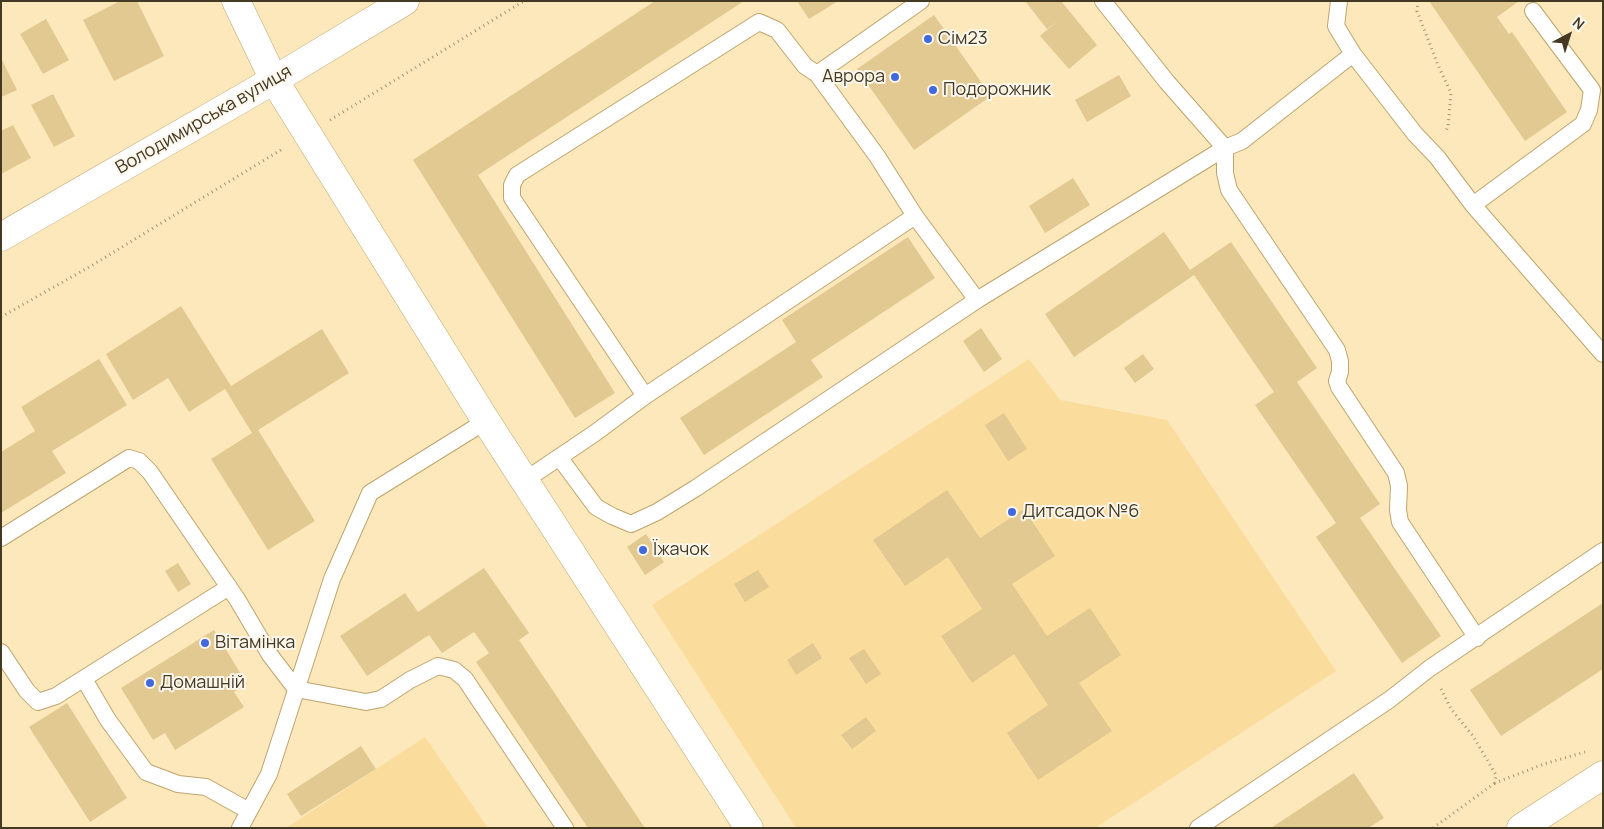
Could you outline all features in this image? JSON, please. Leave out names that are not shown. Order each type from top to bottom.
[{"type":"street","points":[[236,1],[274,80],[486,422],[748,828]]},
{"type":"street","name":"Володимирська вулиця","points":[[1,237],[274,80],[405,1]]},
{"type":"street","points":[[1521,828],[1603,775]]},
{"type":"lane","points":[[818,74],[921,1]]},
{"type":"lane","points":[[1103,1],[1167,82],[1225,148],[1225,173],[1229,190],[1337,350],[1340,361],[1340,372],[1337,381],[1339,387],[1396,473],[1399,486],[1398,510],[1400,522],[1477,638]]},
{"type":"lane","points":[[1339,1],[1336,26],[1353,54],[1474,206],[1603,354]]},
{"type":"lane","points":[[1474,206],[1583,124],[1589,110],[1592,90],[1533,11]]},
{"type":"lane","points":[[645,396],[512,198],[512,185],[517,175],[760,22],[777,30],[805,66],[818,74],[877,156],[915,216],[978,300]]},
{"type":"lane","points":[[559,457],[596,507],[612,516],[632,524],[657,512],[978,300],[1225,148],[1242,142],[1353,54]]},
{"type":"lane","points":[[524,481],[595,433],[645,396],[915,216]]},
{"type":"lane","points":[[240,828],[269,774],[332,579],[370,493],[486,422]]},
{"type":"lane","points":[[1,538],[129,458],[139,461],[150,472],[229,587],[270,655],[296,689],[366,702],[382,699],[410,680],[438,666],[454,670],[465,679],[565,828]]},
{"type":"lane","points":[[1198,828],[1389,700],[1430,668],[1603,551]]},
{"type":"lane","points":[[1,652],[27,691],[38,702],[56,696],[229,587]]},
{"type":"lane","points":[[84,679],[108,720],[146,772],[178,784],[206,787],[250,811]]},
{"type":"path","points":[[1,317],[91,266],[524,1]]},
{"type":"path","points":[[1418,1],[1418,11],[1438,65],[1451,93],[1448,127],[1436,157]]},
{"type":"path","points":[[1430,668],[1451,709],[1472,736],[1496,776],[1495,783]]},
{"type":"path","points":[[1433,828],[1495,783],[1553,761],[1587,752]]},
{"type":"shaded area","name":"Дитсадок №6","points":[[1029,359],[1060,400],[1167,420],[1336,671],[1095,828],[796,828],[652,605]]},
{"type":"shaded area","points":[[425,737],[488,828],[286,828]]},
{"type":"building","points":[[120,1],[137,1],[164,56],[114,81],[83,20]]},
{"type":"building","points":[[655,1],[744,1],[478,175],[615,393],[575,418],[413,160]]},
{"type":"building","points":[[797,1],[838,1],[809,19]]},
{"type":"building","points":[[1025,1],[1061,1],[1097,45],[1069,69],[1040,36],[1057,21],[1047,29]]},
{"type":"building","points":[[1429,1],[1519,1],[1497,17],[1509,34],[1512,32],[1567,112],[1525,141]]},
{"type":"building","points":[[934,15],[991,96],[914,150],[857,69]]},
{"type":"building","points":[[46,19],[69,60],[43,74],[20,34]]},
{"type":"building","points":[[1,58],[17,90],[1,97]]},
{"type":"building","points":[[1119,75],[1131,96],[1087,122],[1075,100]]},
{"type":"building","points":[[53,94],[75,136],[54,147],[31,105]]},
{"type":"building","points":[[13,125],[31,158],[1,174],[1,131]]},
{"type":"building","points":[[1073,178],[1090,205],[1045,233],[1029,206]]},
{"type":"building","points":[[1164,232],[1190,270],[1231,242],[1317,368],[1297,382],[1380,504],[1360,518],[1441,636],[1402,663],[1316,537],[1336,523],[1255,405],[1274,392],[1194,275],[1074,357],[1045,314]]},
{"type":"building","points":[[908,237],[935,278],[811,360],[823,377],[704,455],[680,418],[796,342],[782,320]]},
{"type":"building","points":[[181,306],[231,386],[322,329],[349,373],[258,430],[315,521],[268,550],[211,459],[252,433],[225,389],[189,412],[168,378],[133,400],[106,354]]},
{"type":"building","points":[[981,328],[1002,359],[984,372],[963,341]]},
{"type":"building","points":[[1143,354],[1154,369],[1135,383],[1124,368]]},
{"type":"building","points":[[99,359],[127,405],[52,451],[66,473],[1,513],[1,452],[35,431],[21,407]]},
{"type":"building","points":[[1004,413],[1027,449],[1008,461],[985,425]]},
{"type":"building","points":[[947,490],[980,538],[1024,509],[1055,556],[1012,584],[1047,636],[1090,608],[1121,655],[1079,683],[1112,731],[1038,780],[1007,733],[1048,705],[1014,654],[972,683],[941,636],[982,609],[948,557],[905,586],[873,540]]},
{"type":"building","points":[[646,534],[664,562],[645,575],[627,547]]},
{"type":"building","points":[[178,563],[191,584],[178,592],[165,571]]},
{"type":"building","points":[[484,568],[529,633],[519,640],[645,828],[588,828],[476,662],[489,653],[474,632],[442,653],[429,635],[367,676],[340,636],[405,593],[418,612]]},
{"type":"building","points":[[758,570],[769,587],[745,602],[734,584]]},
{"type":"building","points":[[1603,603],[1603,669],[1501,736],[1470,690]]},
{"type":"building","points":[[214,630],[247,684],[234,692],[244,707],[175,750],[165,733],[153,740],[121,688]]},
{"type":"building","points":[[813,643],[822,658],[796,675],[787,660]]},
{"type":"building","points":[[864,649],[881,674],[866,684],[849,658]]},
{"type":"building","points":[[67,703],[127,798],[90,822],[29,727]]},
{"type":"building","points":[[866,717],[876,731],[852,749],[841,735]]},
{"type":"building","points":[[361,746],[376,769],[301,816],[287,794]]},
{"type":"building","points":[[1354,773],[1384,818],[1368,828],[1271,828]]},
{"type":"place","name":"Сім23","points":[[928,39]]},
{"type":"place","name":"Аврора","points":[[895,77]]},
{"type":"place","name":"Подорожник","points":[[933,90]]},
{"type":"place","name":"Дитсадок №6","points":[[1012,512]]},
{"type":"place","name":"Їжачок","points":[[643,550]]},
{"type":"place","name":"Вітамінка","points":[[205,643]]},
{"type":"place","name":"Домашній","points":[[150,683]]}]
